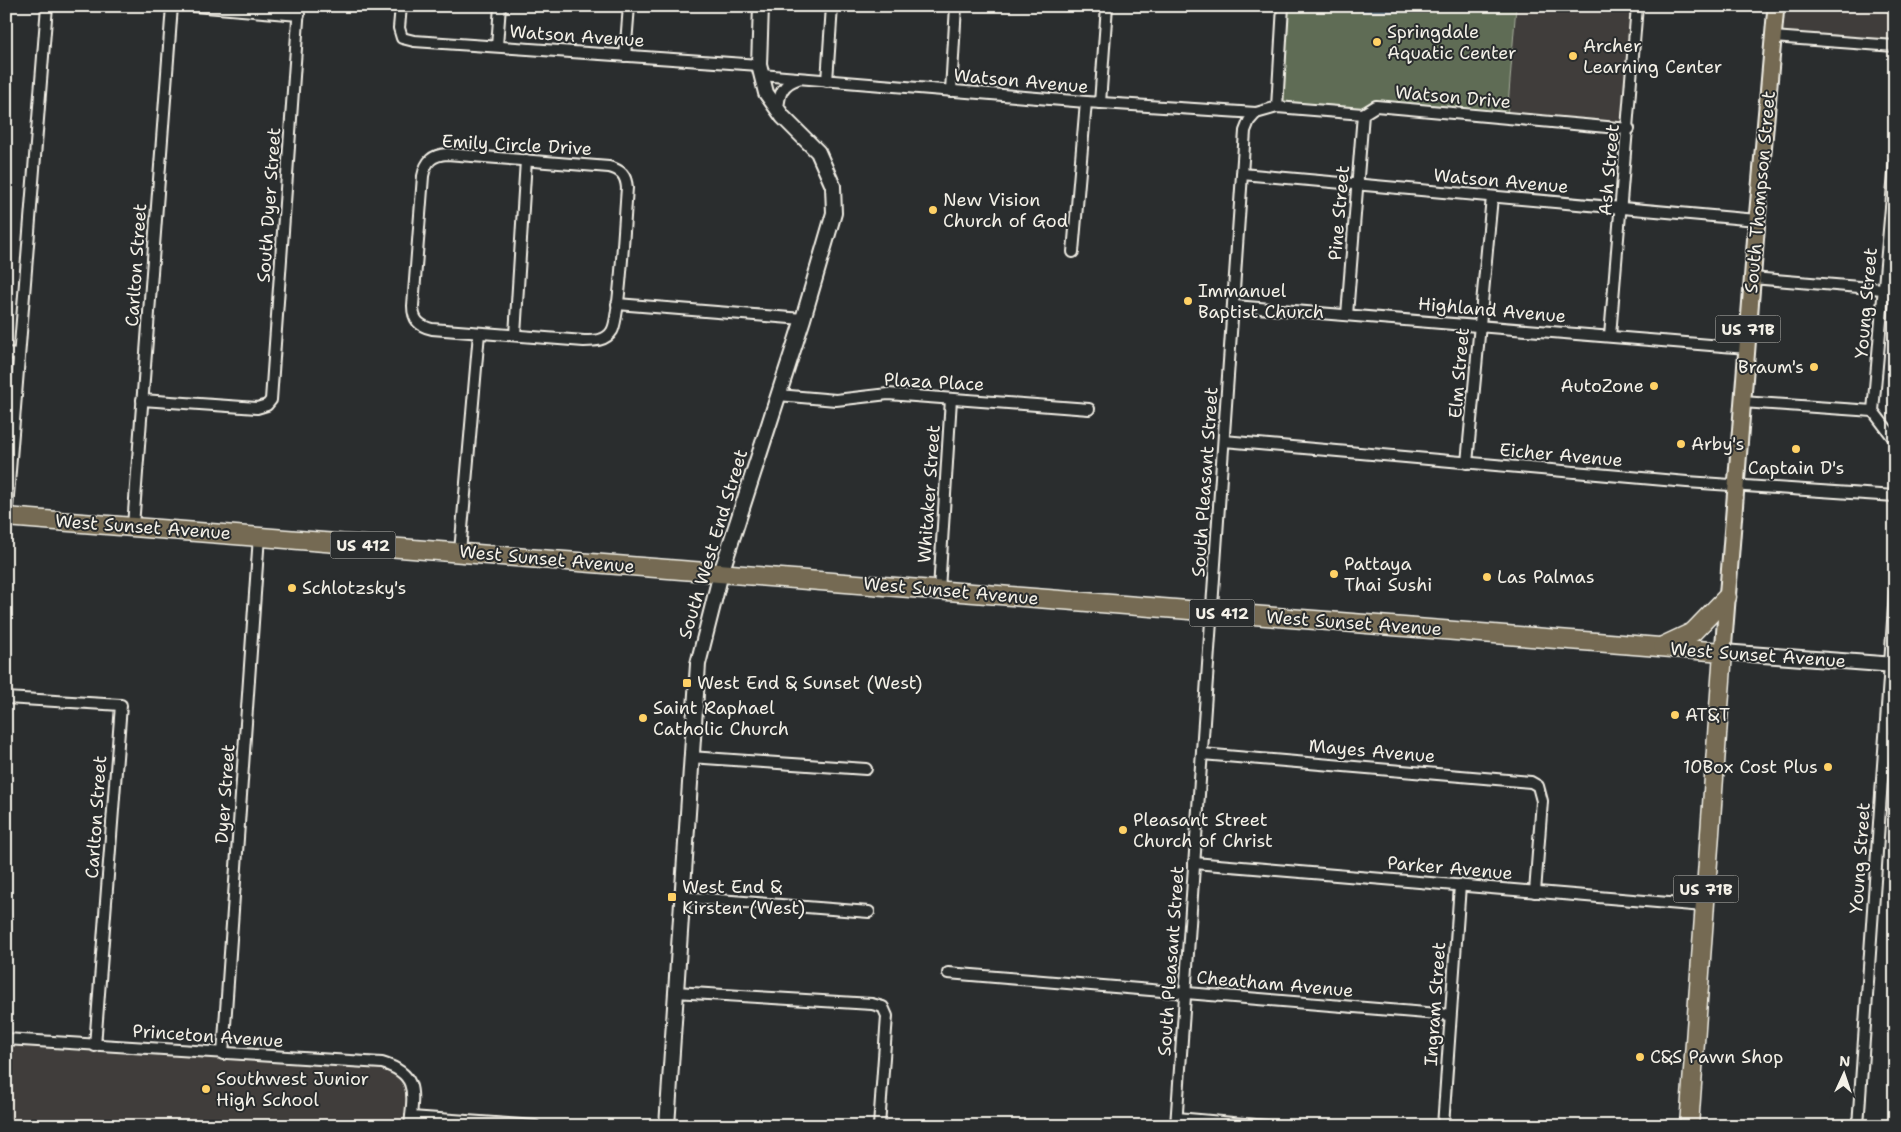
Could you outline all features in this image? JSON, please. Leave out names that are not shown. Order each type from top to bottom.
[{"type":"highway","name":"West Sunset Avenue","points":[[6,517],[1723,652]]},
{"type":"highway","points":[[1660,647],[1693,632],[1727,598]]},
{"type":"highway","name":"South Thompson Street","points":[[1689,1126],[1723,652]]},
{"type":"main road","name":"South Thompson Street","points":[[1723,652],[1752,278],[1776,6]]},
{"type":"street","points":[[6,523],[47,6]]},
{"type":"street","name":"Carlton Street","points":[[133,526],[172,6]]},
{"type":"street","points":[[194,6],[299,11]]},
{"type":"street","name":"Watson Avenue","points":[[401,6],[399,28],[402,38],[414,41],[625,56],[760,70],[799,78],[1086,102],[1256,113],[1277,107]]},
{"type":"street","points":[[497,46],[500,6]]},
{"type":"street","points":[[625,56],[629,6]]},
{"type":"street","name":"South West End Street","points":[[667,1126],[690,758],[698,664],[707,619],[720,574],[803,319],[834,213],[832,186],[818,152],[778,110],[766,93],[760,70],[761,6]]},
{"type":"street","points":[[827,80],[832,6]]},
{"type":"street","points":[[951,91],[956,6]]},
{"type":"street","points":[[1100,103],[1107,6]]},
{"type":"street","points":[[1277,107],[1283,6]]},
{"type":"street","name":"Ash Street","points":[[1610,336],[1629,128],[1637,6]]},
{"type":"street","name":"South Dyer Street","points":[[142,400],[257,408],[268,405],[273,395],[299,11]]},
{"type":"street","points":[[1773,37],[1895,46]]},
{"type":"street","points":[[778,110],[784,86],[799,78]]},
{"type":"street","points":[[1073,252],[1086,102]]},
{"type":"street","name":"Watson Drive","points":[[1277,107],[1363,114],[1376,106],[1629,128]]},
{"type":"street","name":"South Pleasant Street","points":[[1176,1122],[1245,131],[1249,121],[1256,113]]},
{"type":"street","name":"Pine Street","points":[[1347,315],[1363,114]]},
{"type":"street","name":"Emily Circle Drive","points":[[442,155],[526,160],[608,166],[617,168],[623,174],[627,188],[617,304],[612,332],[598,341],[432,329],[417,323],[413,314],[425,166],[429,160],[442,155]]},
{"type":"street","points":[[515,335],[526,160]]},
{"type":"street","name":"Young Street","points":[[1873,411],[1895,162]]},
{"type":"street","name":"Watson Avenue","points":[[1242,174],[1757,220]]},
{"type":"street","name":"Elm Street","points":[[1467,463],[1492,197]]},
{"type":"street","points":[[1752,278],[1895,290]]},
{"type":"street","points":[[617,304],[803,319]]},
{"type":"street","name":"Highland Avenue","points":[[1234,306],[1747,348]]},
{"type":"street","points":[[460,552],[479,333]]},
{"type":"street","points":[[6,353],[19,354]]},
{"type":"street","name":"Plaza Place","points":[[778,395],[836,400],[888,394],[1089,409]]},
{"type":"street","name":"Whitaker Street","points":[[939,590],[951,399]]},
{"type":"street","points":[[1742,402],[1873,411],[1895,440]]},
{"type":"street","name":"Eicher Avenue","points":[[1224,441],[1467,463],[1895,496]]},
{"type":"street","name":"Dyer Street","points":[[223,1054],[259,536]]},
{"type":"street","name":"Young Street","points":[[1858,1126],[1892,665],[1895,592]]},
{"type":"street","name":"West Sunset Avenue","points":[[1723,652],[1892,665]]},
{"type":"street","name":"Carlton Street","points":[[6,698],[121,705],[95,1046]]},
{"type":"street","name":"Mayes Avenue","points":[[1202,754],[1524,779],[1538,786],[1542,800],[1535,892]]},
{"type":"street","points":[[690,758],[866,769]]},
{"type":"street","name":"Parker Avenue","points":[[1194,863],[1704,906]]},
{"type":"street","name":"Ingram Street","points":[[1443,1126],[1460,885]]},
{"type":"street","points":[[681,897],[869,912]]},
{"type":"street","name":"Cheatham Avenue","points":[[948,973],[1450,1015]]},
{"type":"street","points":[[675,992],[872,1004],[883,1007],[887,1016],[879,1126]]},
{"type":"street","name":"Princeton Avenue","points":[[6,1039],[382,1064],[396,1068],[406,1074],[412,1094],[411,1121]]},
{"type":"street","points":[[411,1121],[535,1126]]},
{"type":"street","points":[[1176,1122],[1267,1126]]},
{"type":"shaded area","name":"Archer Learning Center","points":[[1516,6],[1637,6],[1629,129],[1507,118]]},
{"type":"shaded area","points":[[1776,6],[1895,6],[1895,46],[1773,37]]},
{"type":"shaded area","name":"Southwest Junior High School","points":[[6,1044],[380,1067],[393,1071],[405,1083],[407,1095],[405,1126],[6,1126]]},
{"type":"green space","points":[[1283,6],[1516,6],[1507,118],[1376,106],[1363,114],[1277,107]]},
{"type":"water","points":[[1347,6],[1411,6],[1410,12],[1362,12],[1362,9]]},
{"type":"place","name":"Springdale Aquatic Center","points":[[1377,42]]},
{"type":"place","name":"Archer Learning Center","points":[[1573,56]]},
{"type":"place","name":"New Vision Church of God","points":[[933,210]]},
{"type":"place","name":"Immanuel Baptist Church","points":[[1188,301]]},
{"type":"place","name":"Braum's","points":[[1814,367]]},
{"type":"place","name":"AutoZone","points":[[1654,386]]},
{"type":"place","name":"Arby's","points":[[1681,444]]},
{"type":"place","name":"Captain D's","points":[[1796,449]]},
{"type":"place","name":"Pattaya Thai Sushi","points":[[1334,574]]},
{"type":"place","name":"Las Palmas","points":[[1487,577]]},
{"type":"place","name":"Schlotzsky's","points":[[292,588]]},
{"type":"place","name":"West End & Sunset (West)","points":[[687,683]]},
{"type":"place","name":"AT&T","points":[[1675,715]]},
{"type":"place","name":"Saint Raphael Catholic Church","points":[[643,718]]},
{"type":"place","name":"10Box Cost Plus","points":[[1828,767]]},
{"type":"place","name":"Pleasant Street Church of Christ","points":[[1123,830]]},
{"type":"place","name":"West End & Kirsten (West)","points":[[672,897]]},
{"type":"place","name":"C&S Pawn Shop","points":[[1640,1057]]},
{"type":"place","name":"Southwest Junior High School","points":[[206,1089]]}]
